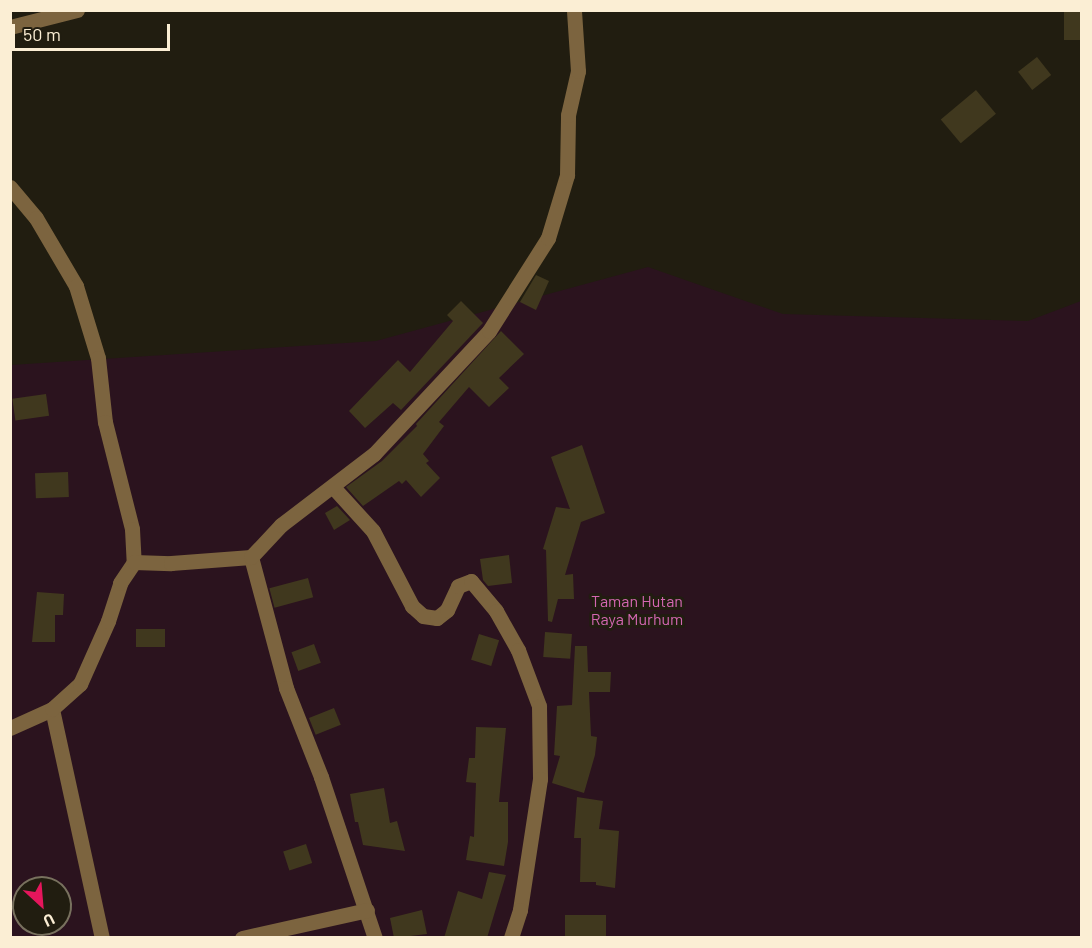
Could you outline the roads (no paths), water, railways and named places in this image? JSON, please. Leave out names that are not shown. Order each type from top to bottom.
[{"type":"street","points":[[10,27],[77,10]]},
{"type":"street","points":[[134,562],[171,563],[251,557],[281,525],[374,454],[489,331],[548,238],[567,176],[568,115],[579,71],[574,10]]},
{"type":"street","points":[[10,187],[36,218],[76,286],[98,358],[105,422],[132,529],[134,562],[120,583],[108,621],[80,684],[52,709],[10,728]]},
{"type":"street","points":[[333,487],[373,531],[412,606],[423,616],[437,618],[447,610],[458,586],[471,581],[496,611],[518,650],[539,706],[540,779],[520,910],[511,938]]},
{"type":"street","points":[[251,557],[286,688],[321,777],[375,938]]},
{"type":"street","points":[[52,709],[102,938]]},
{"type":"street","points":[[242,938],[367,910]]},
{"type":"park label","name":"Taman Hutan Raya Murhum","points":[[637,610]]}]
